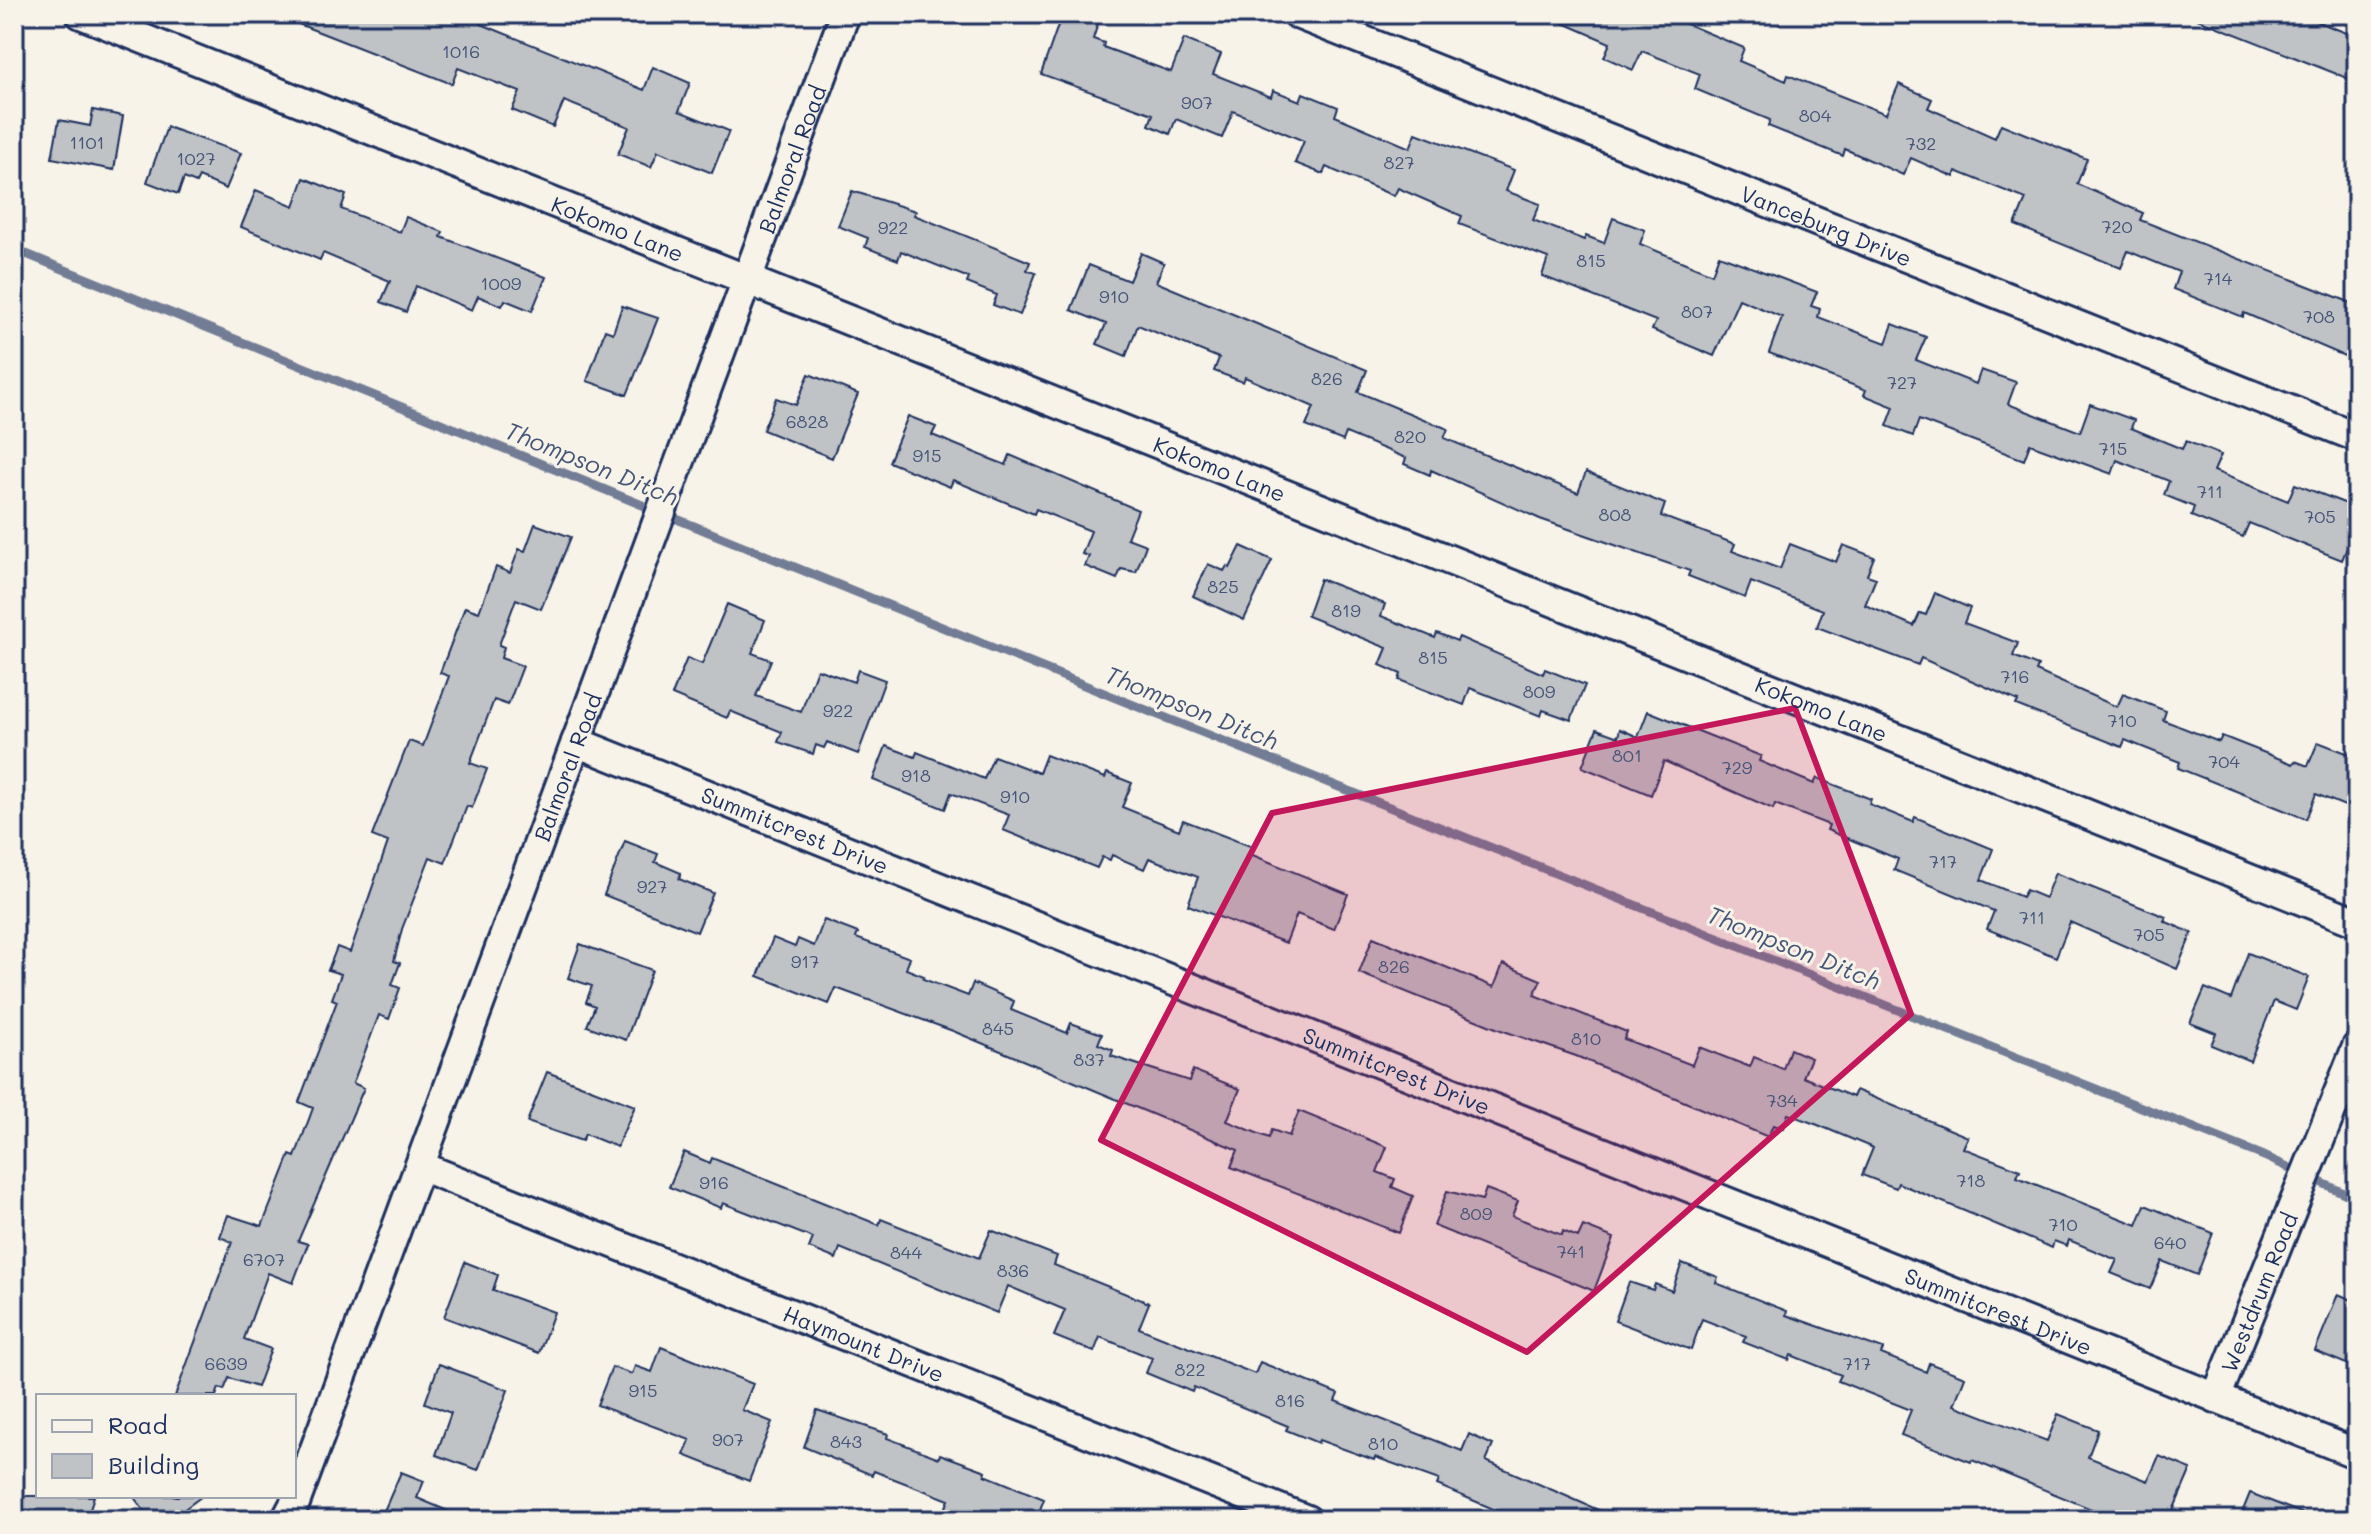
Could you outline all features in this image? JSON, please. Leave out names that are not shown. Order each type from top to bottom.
[{"type":"street","name":"Kokomo Lane","points":[[81,14],[2357,922]]},
{"type":"street","name":"Balmoral Road","points":[[286,1520],[295,1503],[845,14]]},
{"type":"street","name":"Vanceburg Drive","points":[[1297,14],[2357,437]]},
{"type":"street","name":"Summitcrest Drive","points":[[576,742],[2216,1398]]},
{"type":"street","name":"Westdrum Road","points":[[2357,1047],[2216,1398],[2357,1454]]},
{"type":"street","name":"Haymount Drive","points":[[420,1166],[1307,1520]]},
{"type":"highlighted area","points":[[1795,708],[1911,1014],[1527,1352],[1101,1140],[1272,813]]},
{"type":"building","points":[[273,14],[485,14],[481,24],[644,90],[653,67],[690,83],[679,111],[729,131],[712,173],[658,151],[651,167],[618,154],[629,127],[564,101],[553,127],[512,110],[520,92],[458,68],[452,84]]},
{"type":"building","points":[[1062,14],[1101,14],[1093,39],[1104,43],[1103,47],[1171,72],[1184,39],[1221,54],[1213,74],[1271,97],[1273,90],[1300,101],[1303,93],[1338,107],[1335,116],[1410,148],[1416,133],[1514,170],[1506,191],[1540,204],[1533,220],[1584,240],[1586,236],[1604,243],[1613,218],[1645,230],[1640,244],[1712,274],[1719,255],[1817,292],[1811,306],[1820,309],[1818,317],[1886,343],[1893,324],[1926,337],[1916,360],[1976,384],[1981,370],[2016,382],[2008,404],[2080,432],[2090,404],[2134,420],[2131,428],[2182,449],[2186,441],[2221,455],[2214,471],[2288,501],[2295,484],[2357,508],[2357,524],[2342,560],[2249,523],[2243,537],[2191,516],[2194,507],[2164,495],[2169,481],[2117,460],[2112,474],[2030,444],[2024,460],[1919,420],[1913,436],[1887,426],[1894,407],[1864,395],[1866,390],[1769,353],[1782,317],[1739,299],[1714,356],[1652,330],[1656,321],[1542,276],[1548,258],[1459,224],[1462,216],[1398,188],[1394,196],[1326,167],[1323,174],[1295,163],[1304,141],[1233,111],[1222,138],[1176,119],[1170,134],[1149,125],[1153,114],[1041,74]]},
{"type":"building","points":[[1543,14],[1663,14],[1744,48],[1739,61],[1786,81],[1788,75],[1886,114],[1899,84],[1932,99],[1928,108],[1995,138],[2001,124],[2087,159],[2077,184],[2143,213],[2140,220],[2357,305],[2357,340],[2349,358],[2244,313],[2243,317],[2173,289],[2179,272],[2128,251],[2121,268],[2015,225],[2026,199],[1956,171],[1954,177],[1911,158],[1903,175],[1845,149],[1843,156],[1768,126],[1770,120],[1695,89],[1700,74],[1642,51],[1633,70],[1604,57],[1610,43]]},
{"type":"building","points":[[2185,14],[2298,14],[2357,37],[2357,82]]},
{"type":"building","points":[[93,110],[123,116],[114,170],[52,158],[59,120],[90,126]]},
{"type":"building","points":[[167,127],[241,153],[226,189],[199,177],[196,183],[184,178],[178,194],[147,182]]},
{"type":"building","points":[[304,178],[346,195],[341,209],[400,232],[406,217],[443,232],[441,237],[546,277],[532,311],[505,300],[502,306],[478,296],[472,310],[416,286],[406,312],[381,302],[390,281],[323,253],[320,260],[241,227],[256,190],[294,206]]},
{"type":"building","points":[[852,191],[916,211],[914,215],[1030,262],[1027,270],[1036,273],[1020,315],[993,305],[997,295],[967,283],[969,278],[901,251],[898,260],[865,247],[868,238],[838,226]]},
{"type":"building","points":[[1141,253],[1164,263],[1156,282],[1367,370],[1358,392],[1448,429],[1444,438],[1578,493],[1586,472],[1665,504],[1661,516],[1735,544],[1732,551],[1780,569],[1790,544],[1836,562],[1843,545],[1874,557],[1867,575],[1876,578],[1865,605],[1914,626],[1920,613],[1926,615],[1935,593],[1970,608],[1964,623],[2018,643],[2013,656],[2038,666],[2036,671],[2117,707],[2123,694],[2166,711],[2163,720],[2219,742],[2222,736],[2293,764],[2295,761],[2308,766],[2318,742],[2357,757],[2357,811],[2316,794],[2306,819],[2178,768],[2180,762],[2125,740],[2122,747],[2016,705],[2018,701],[1921,658],[1918,665],[1817,627],[1823,610],[1751,582],[1745,598],[1688,576],[1690,571],[1540,519],[1431,470],[1430,475],[1404,464],[1406,458],[1346,433],[1343,441],[1306,426],[1314,407],[1245,377],[1243,382],[1214,371],[1219,358],[1138,325],[1126,356],[1097,344],[1106,324],[1071,310],[1089,265],[1129,281]]},
{"type":"building","points":[[622,306],[658,318],[627,395],[587,381],[605,330],[613,333]]},
{"type":"building","points":[[809,374],[858,394],[832,458],[763,430],[776,398],[796,405]]},
{"type":"building","points":[[908,416],[936,427],[932,435],[993,460],[1006,465],[1010,455],[1138,510],[1127,538],[1146,545],[1136,572],[1121,569],[1117,579],[1085,566],[1089,556],[1082,554],[1091,531],[1036,509],[1034,514],[953,480],[950,487],[889,462]]},
{"type":"building","points":[[535,524],[571,537],[541,609],[516,599],[499,645],[504,647],[501,658],[523,666],[508,705],[494,700],[470,763],[487,769],[472,808],[467,806],[445,863],[430,857],[402,929],[394,961],[400,963],[392,985],[400,988],[389,1019],[379,1015],[353,1083],[364,1088],[298,1241],[308,1244],[293,1283],[268,1273],[244,1339],[271,1349],[257,1387],[229,1378],[224,1390],[219,1388],[217,1394],[176,1394],[232,1242],[220,1237],[228,1215],[262,1226],[290,1155],[295,1157],[313,1108],[299,1102],[337,1001],[332,999],[341,974],[328,970],[337,947],[350,952],[388,842],[372,836],[409,741],[423,746],[449,676],[440,673],[465,607],[479,612],[496,567],[510,573],[519,549],[525,551]]},
{"type":"building","points":[[1241,546],[1272,560],[1244,620],[1193,596],[1208,564],[1224,571],[1227,566],[1230,568]]},
{"type":"building","points":[[1320,579],[1385,604],[1381,616],[1435,638],[1437,633],[1457,641],[1459,637],[1543,674],[1545,669],[1585,685],[1571,720],[1543,710],[1541,716],[1470,688],[1464,705],[1399,680],[1401,674],[1380,665],[1387,648],[1307,616]]},
{"type":"building","points":[[727,604],[765,620],[752,653],[771,660],[756,696],[801,712],[817,669],[854,682],[858,670],[885,680],[858,754],[827,742],[824,748],[816,745],[813,754],[778,742],[782,732],[730,711],[727,718],[672,695],[687,658],[702,664]]},
{"type":"building","points":[[1648,711],[1761,756],[1759,761],[1814,784],[1817,778],[1871,799],[1869,804],[1913,822],[1915,817],[1993,849],[1981,880],[2022,897],[2026,890],[2045,898],[2055,873],[2166,917],[2164,921],[2192,933],[2177,969],[2070,922],[2056,957],[1987,929],[1994,911],[1894,870],[1898,859],[1827,830],[1829,825],[1775,804],[1773,809],[1664,761],[1651,795],[1582,767],[1597,729],[1618,737],[1620,729],[1638,737]]},
{"type":"building","points":[[886,746],[915,757],[917,752],[984,779],[994,756],[1039,773],[1046,755],[1105,778],[1107,773],[1132,783],[1122,807],[1179,830],[1183,820],[1253,847],[1250,854],[1348,894],[1334,929],[1297,914],[1286,943],[1188,905],[1198,877],[1149,858],[1144,869],[1112,855],[1110,860],[1102,857],[1097,868],[1003,830],[1009,815],[951,793],[945,809],[873,780]]},
{"type":"building","points":[[625,841],[658,854],[655,862],[681,873],[679,879],[713,893],[697,932],[604,895]]},
{"type":"building","points":[[824,920],[858,933],[856,938],[910,958],[906,969],[924,976],[923,979],[968,996],[973,983],[1014,1001],[1011,1010],[1067,1033],[1071,1023],[1102,1034],[1098,1044],[1113,1050],[1111,1056],[1189,1081],[1193,1070],[1240,1089],[1227,1121],[1269,1138],[1272,1130],[1289,1136],[1299,1111],[1387,1147],[1377,1172],[1395,1179],[1392,1187],[1413,1196],[1399,1233],[1231,1167],[1238,1150],[953,1031],[836,988],[829,1004],[758,976],[773,938],[795,947],[798,939],[814,946]]},
{"type":"building","points":[[1373,937],[1494,987],[1503,964],[1541,980],[1534,995],[1627,1032],[1624,1039],[1692,1065],[1699,1047],[1750,1067],[1754,1057],[1783,1069],[1790,1049],[1811,1058],[1803,1077],[1853,1097],[1856,1090],[1968,1137],[1963,1148],[2020,1170],[2017,1177],[2137,1225],[2145,1205],[2213,1233],[2197,1275],[2162,1261],[2150,1289],[2111,1273],[2117,1260],[2069,1240],[2067,1246],[2054,1241],[2052,1248],[1898,1183],[1896,1188],[1862,1175],[1873,1148],[1818,1125],[1788,1114],[1783,1128],[1773,1125],[1768,1137],[1576,1056],[1501,1030],[1359,973]]},
{"type":"building","points":[[580,944],[652,970],[626,1040],[587,1026],[595,1006],[586,1002],[592,986],[568,978]]},
{"type":"building","points":[[2248,953],[2309,977],[2296,1010],[2274,1001],[2250,1061],[2211,1045],[2216,1033],[2190,1023],[2205,988],[2231,999]]},
{"type":"building","points":[[547,1072],[635,1106],[617,1147],[585,1134],[582,1141],[527,1122]]},
{"type":"building","points":[[684,1152],[710,1163],[712,1158],[879,1225],[881,1219],[979,1258],[991,1230],[1057,1256],[1054,1265],[1149,1303],[1139,1328],[1255,1374],[1260,1362],[1338,1394],[1335,1401],[1462,1451],[1469,1434],[1493,1445],[1486,1461],[1621,1520],[1519,1520],[1437,1485],[1439,1480],[1375,1457],[1374,1460],[1319,1440],[1318,1443],[1286,1430],[1288,1426],[1194,1387],[1192,1392],[1146,1373],[1152,1358],[1100,1337],[1094,1352],[1054,1336],[1065,1310],[1008,1286],[997,1313],[840,1248],[836,1259],[809,1248],[813,1238],[723,1203],[721,1208],[669,1187]]},
{"type":"building","points":[[1486,1189],[1518,1201],[1512,1216],[1562,1235],[1563,1231],[1578,1237],[1583,1226],[1614,1238],[1594,1291],[1434,1226],[1447,1191],[1482,1200]]},
{"type":"building","points":[[465,1262],[498,1275],[493,1290],[554,1312],[539,1353],[444,1317]]},
{"type":"building","points":[[1682,1263],[1718,1277],[1716,1283],[1787,1311],[1786,1315],[1883,1349],[1881,1354],[1926,1372],[1929,1363],[1965,1377],[1954,1405],[2047,1441],[2058,1414],[2098,1430],[2088,1457],[2148,1481],[2159,1456],[2191,1469],[2169,1520],[2118,1520],[1972,1460],[1901,1435],[1911,1410],[1838,1381],[1841,1375],[1791,1355],[1789,1360],[1743,1342],[1746,1336],[1702,1319],[1691,1350],[1615,1321],[1629,1282],[1653,1290],[1655,1284],[1672,1291]]},
{"type":"building","points":[[2338,1294],[2357,1302],[2357,1351],[2351,1366],[2315,1351]]},
{"type":"building","points":[[661,1347],[753,1384],[742,1410],[772,1422],[749,1481],[684,1455],[690,1440],[597,1405],[612,1367],[632,1374],[635,1366],[652,1372]]},
{"type":"building","points":[[439,1364],[508,1390],[478,1470],[436,1455],[451,1413],[425,1403]]},
{"type":"building","points":[[817,1410],[888,1434],[887,1438],[939,1458],[940,1454],[986,1471],[985,1475],[1044,1499],[1036,1520],[960,1520],[943,1514],[949,1500],[874,1471],[872,1475],[804,1447]]},
{"type":"building","points":[[401,1472],[424,1481],[417,1498],[469,1520],[380,1520]]},
{"type":"building","points":[[2250,1493],[2314,1518],[2314,1520],[2239,1520]]},
{"type":"building","points":[[14,1496],[93,1498],[87,1520],[58,1520],[14,1509]]},
{"type":"building","points":[[134,1498],[199,1498],[170,1520],[151,1520]]},
{"type":"waterway","name":"Thompson Ditch","points":[[14,249],[1121,700],[2264,1156],[2357,1199]]}]
